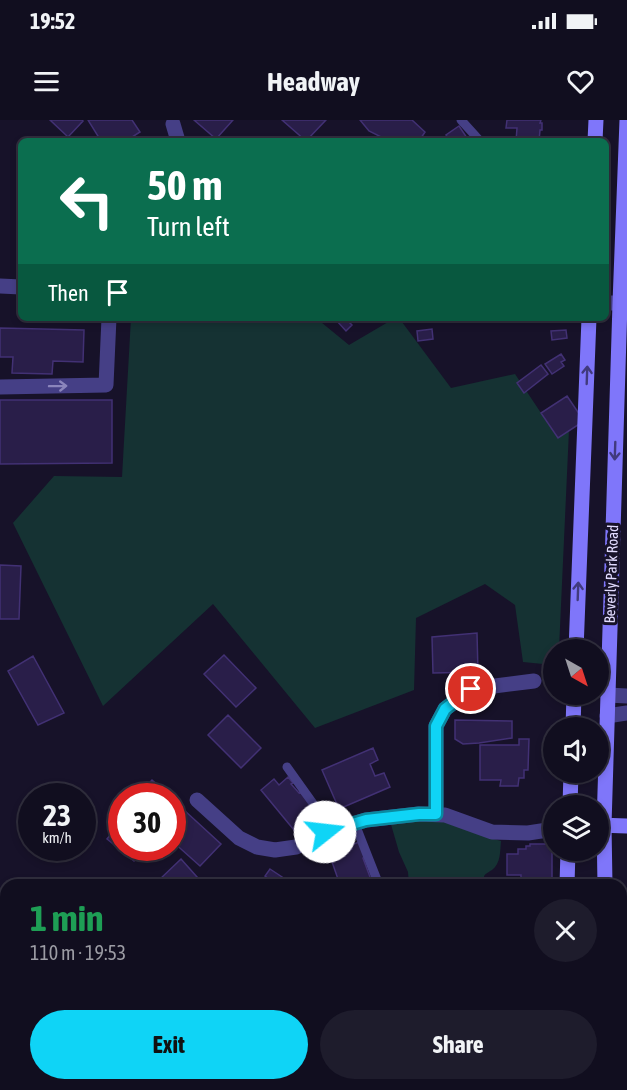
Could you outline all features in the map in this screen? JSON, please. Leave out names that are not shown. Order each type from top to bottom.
[{"type":"main road","points":[[595,138],[596,120]]},
{"type":"main road","name":"Beverly Park Road","points":[[609,676],[622,411],[613,303],[627,120]]},
{"type":"main road","points":[[576,639],[589,321]]},
{"type":"main road","name":"Beverly Park Road","points":[[603,795],[608,705]]},
{"type":"main road","points":[[609,825],[627,826]]},
{"type":"main road","points":[[567,879],[568,861]]},
{"type":"main road","name":"Beverly Park Road","points":[[603,861],[605,879]]},
{"type":"street","points":[[173,124],[177,138]]},
{"type":"street","points":[[0,286],[18,287]]},
{"type":"street","points":[[0,387],[106,386],[109,321]]},
{"type":"street","points":[[436,814],[436,726],[445,709],[471,689],[534,681]]},
{"type":"street","points":[[609,696],[627,696]]},
{"type":"street","points":[[607,716],[627,713]]},
{"type":"street","points":[[197,800],[239,838],[257,847],[275,850],[296,847],[325,832],[366,820],[419,814],[445,814],[492,832],[528,833],[543,831]]},
{"type":"lane","points":[[461,120],[477,138]]},
{"type":"lane","points":[[288,766],[332,830]]},
{"type":"lane","points":[[356,824],[377,879]]},
{"type":"green space","points":[[131,321],[320,321],[349,345],[390,321],[401,321],[451,388],[515,374],[555,434],[569,430],[559,639],[543,639],[543,664],[523,662],[515,605],[485,584],[416,618],[414,690],[315,728],[213,604],[103,706],[13,523],[54,476],[122,477]]},
{"type":"green space","points":[[438,819],[501,841],[499,860],[495,867],[484,876],[484,879],[409,879],[390,821]]},
{"type":"building","points":[[50,120],[82,120],[83,121],[68,137]]},
{"type":"building","points":[[88,120],[132,120],[140,132],[131,138],[99,138]]},
{"type":"building","points":[[194,120],[233,120],[215,138]]},
{"type":"building","points":[[282,120],[326,120],[309,138],[303,138]]},
{"type":"building","points":[[360,120],[412,120],[425,132],[421,138],[383,138],[369,131]]},
{"type":"building","points":[[507,120],[541,120],[540,123],[542,123],[539,138],[516,138],[517,128],[506,128]]},
{"type":"building","points":[[459,126],[467,138],[448,138],[446,135]]},
{"type":"building","points":[[337,321],[348,321],[352,325],[346,331]]},
{"type":"building","points":[[0,328],[84,330],[83,362],[53,361],[52,374],[12,373],[13,357],[0,357]]},
{"type":"building","points":[[432,329],[433,339],[418,341],[417,331]]},
{"type":"building","points":[[566,330],[567,338],[552,340],[551,331]]},
{"type":"building","points":[[561,354],[565,360],[561,362],[564,366],[552,374],[545,364]]},
{"type":"building","points":[[541,365],[548,374],[524,393],[517,383]]},
{"type":"building","points":[[567,396],[584,421],[558,438],[541,413]]},
{"type":"building","points":[[0,400],[112,400],[112,463],[0,464]]},
{"type":"building","points":[[0,565],[21,566],[19,619],[0,619]]},
{"type":"building","points":[[477,633],[478,672],[433,673],[432,637]]},
{"type":"building","points":[[224,655],[256,688],[236,707],[204,674]]},
{"type":"building","points":[[33,656],[64,713],[38,725],[8,671]]},
{"type":"building","points":[[228,715],[261,748],[241,768],[208,735]]},
{"type":"building","points":[[455,720],[512,721],[512,738],[463,744],[455,739]]},
{"type":"building","points":[[519,739],[529,739],[528,770],[524,770],[524,778],[519,778],[518,786],[500,786],[501,780],[480,780],[480,745],[519,745]]},
{"type":"building","points":[[373,748],[378,760],[370,764],[375,776],[384,773],[390,787],[339,809],[322,770]]},
{"type":"building","points":[[288,777],[293,783],[291,784],[312,806],[308,809],[324,823],[303,841],[261,790],[274,779],[279,785]]},
{"type":"building","points":[[186,812],[221,844],[200,866],[186,854]]},
{"type":"building","points":[[362,841],[367,856],[363,858],[371,879],[338,879],[329,853],[340,849],[341,853],[352,849],[351,845]]},
{"type":"building","points":[[543,844],[543,861],[552,861],[552,879],[521,879],[521,875],[507,875],[507,854],[518,854],[518,849],[526,849],[526,846]]},
{"type":"building","points":[[179,861],[183,861],[197,877],[195,879],[160,879]]},
{"type":"building","points":[[270,869],[285,879],[269,879],[265,876]]},
{"type":"route","points":[[325,832],[366,820],[436,814],[436,726],[445,709],[471,689]]}]
